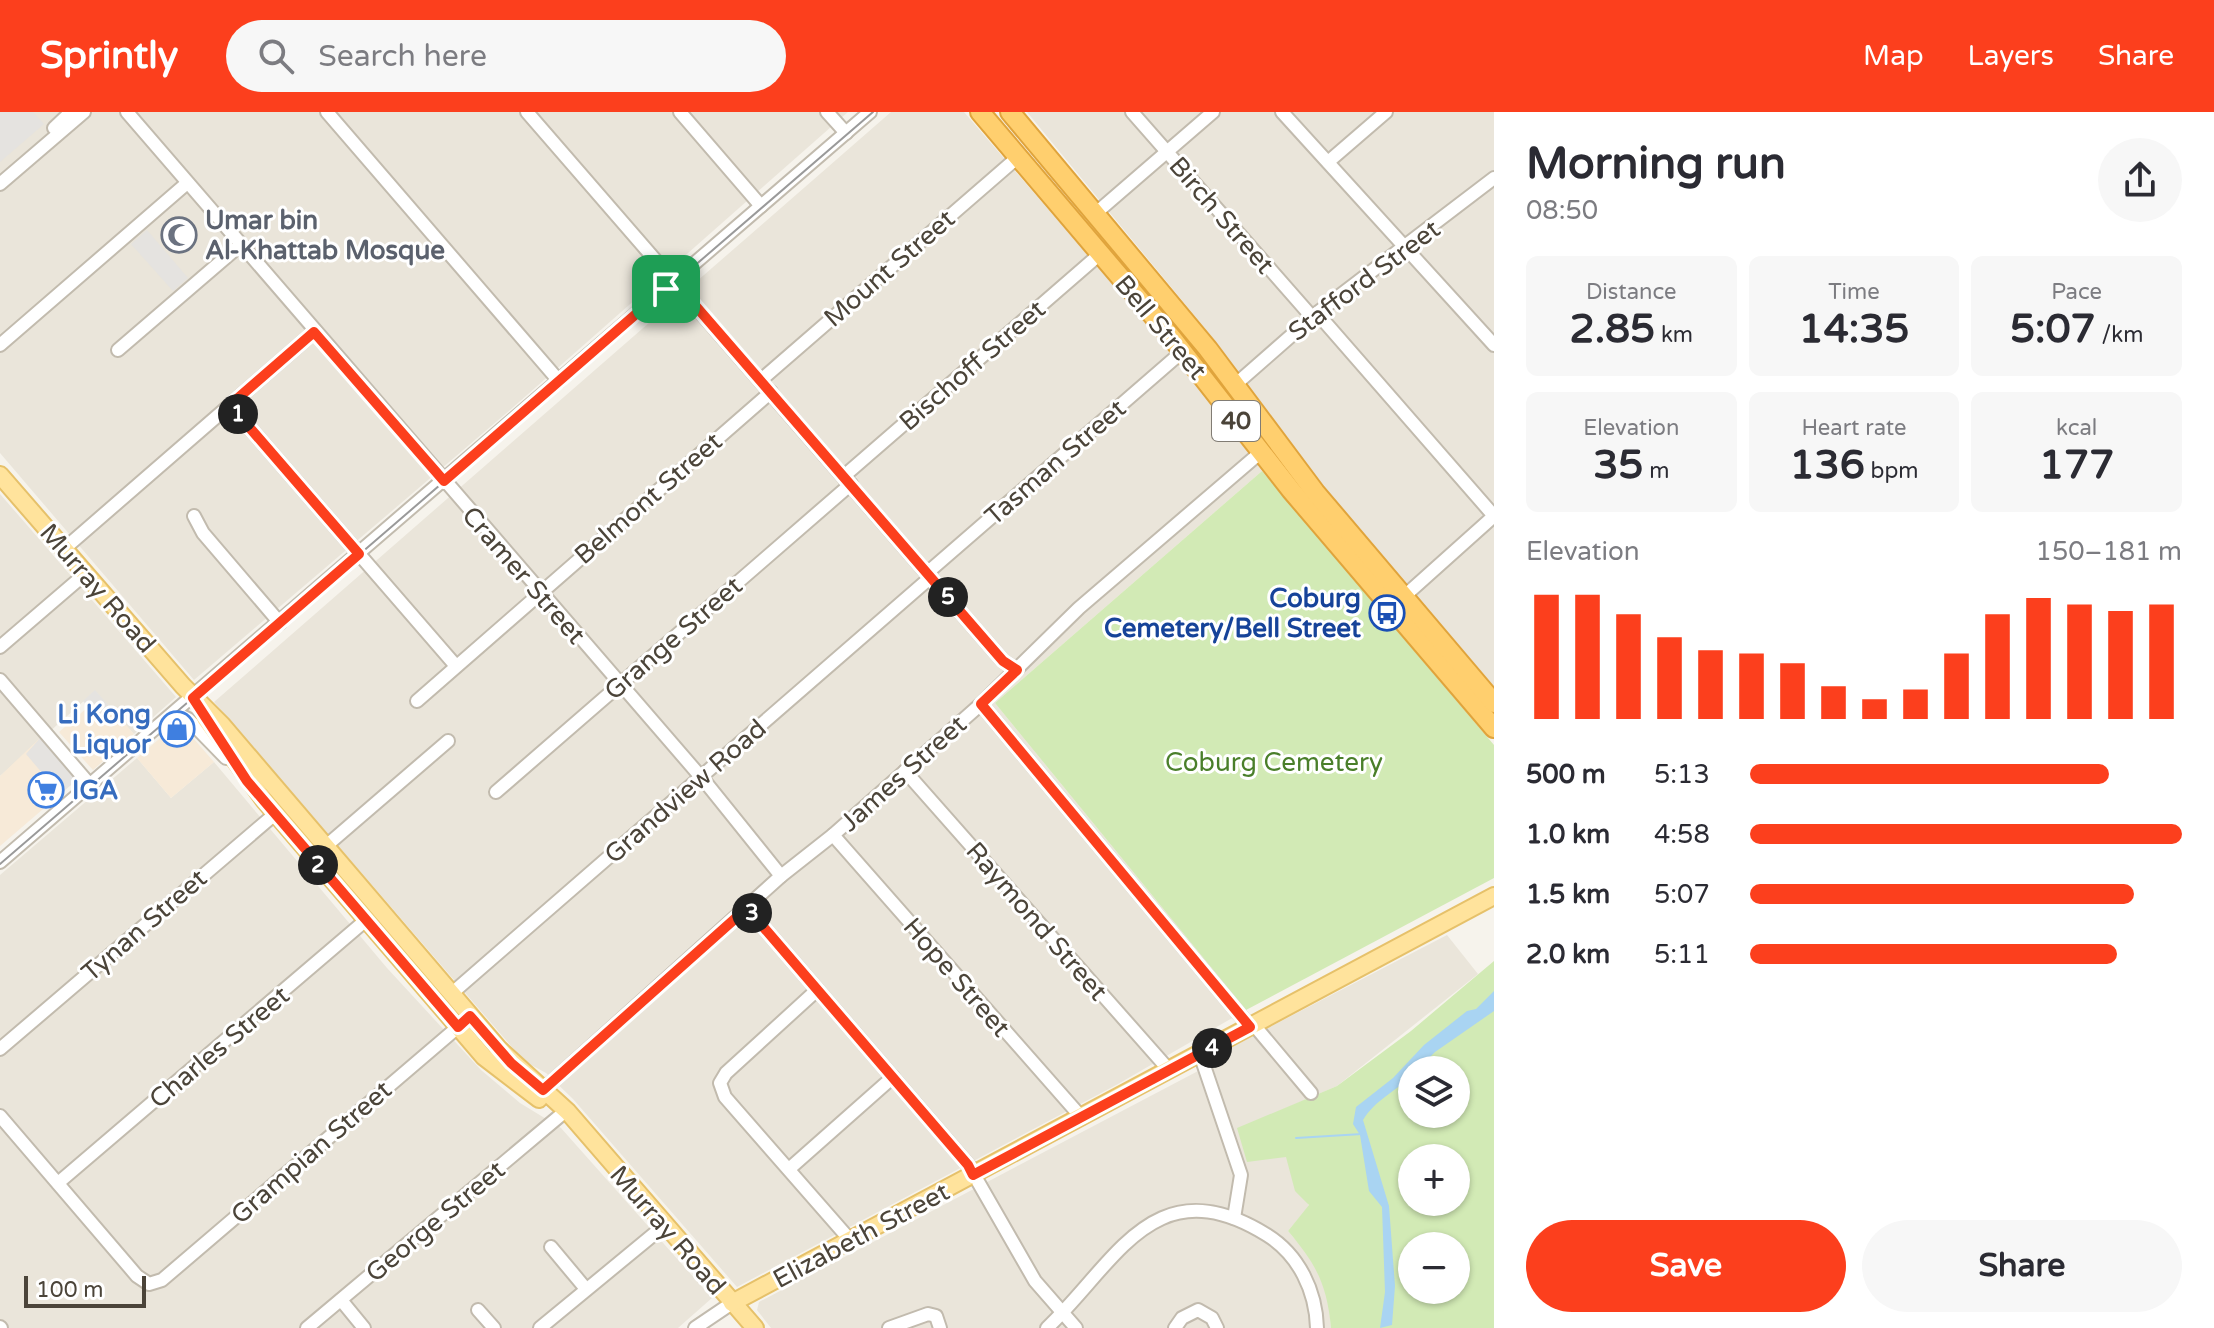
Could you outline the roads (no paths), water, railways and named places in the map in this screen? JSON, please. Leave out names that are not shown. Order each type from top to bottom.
[{"type":"highway","name":"Bell Street","points":[[980,112],[1183,351],[1261,452],[1397,603],[1494,703]]},
{"type":"highway","name":"Bell Street","points":[[1010,112],[1236,384],[1397,603],[1494,728]]},
{"type":"highway","points":[[1240,426],[1253,407]]},
{"type":"main road","name":"Murray Road","points":[[1,476],[380,909],[464,1022],[494,1068],[582,1130]]},
{"type":"main road","name":"Murray Road","points":[[194,699],[247,781],[366,920],[445,999]]},
{"type":"main road","name":"Tynan Street","points":[[275,814],[288,802]]},
{"type":"main road","points":[[312,858],[326,846]]},
{"type":"main road","name":"Elizabeth Street","points":[[732,1303],[1494,896]]},
{"type":"main road","name":"Charles Street","points":[[366,920],[380,909]]},
{"type":"main road","name":"Murray Road","points":[[464,1022],[543,1090],[582,1130],[755,1328]]},
{"type":"street","points":[[54,133],[71,112]]},
{"type":"street","points":[[0,184],[15,166],[84,112]]},
{"type":"street","name":"Cramer Street","points":[[121,112],[140,130]]},
{"type":"street","name":"Cramer Street","points":[[127,112],[239,246],[701,777],[781,876]]},
{"type":"street","points":[[327,112],[559,381]]},
{"type":"street","points":[[527,112],[1003,661],[1017,670]]},
{"type":"street","points":[[680,112],[761,206]]},
{"type":"street","points":[[827,112],[846,133]]},
{"type":"street","points":[[0,862],[194,699],[870,112]]},
{"type":"street","name":"Birch Street","points":[[1132,112],[1494,516]]},
{"type":"street","points":[[1096,213],[1213,112]]},
{"type":"street","points":[[1282,112],[1494,345]]},
{"type":"street","points":[[1328,162],[1386,112]]},
{"type":"street","name":"Mount Street","points":[[761,380],[1018,157]]},
{"type":"street","points":[[0,174],[15,166]]},
{"type":"street","name":"Stafford Street","points":[[1236,384],[1315,315],[1494,178]]},
{"type":"street","points":[[0,345],[186,184]]},
{"type":"street","points":[[118,350],[239,246]]},
{"type":"street","name":"Bischoff Street","points":[[848,480],[1100,254]]},
{"type":"street","points":[[64,549],[314,332]]},
{"type":"street","name":"Tasman Street","points":[[929,575],[1183,351]]},
{"type":"street","name":"Belmont Street","points":[[417,701],[771,392]]},
{"type":"street","points":[[230,405],[456,666]]},
{"type":"street","name":"James Street","points":[[543,1090],[781,876],[833,835],[981,704],[1079,608],[1261,452]]},
{"type":"street","name":"Grange Street","points":[[496,792],[848,480]]},
{"type":"street","points":[[1397,603],[1494,516]]},
{"type":"street","points":[[190,519],[280,623]]},
{"type":"street","points":[[0,647],[85,574]]},
{"type":"street","name":"Grandview Road","points":[[445,999],[929,575]]},
{"type":"street","points":[[0,680],[90,785]]},
{"type":"street","points":[[981,704],[1311,1093]]},
{"type":"street","points":[[176,713],[195,725],[247,781]]},
{"type":"street","points":[[326,846],[448,741]]},
{"type":"street","name":"Raymond Street","points":[[905,771],[1169,1070]]},
{"type":"street","name":"Tynan Street","points":[[0,1049],[275,814]]},
{"type":"street","name":"Hope Street","points":[[833,835],[1082,1118]]},
{"type":"street","points":[[747,908],[968,1165],[1035,1281],[1076,1328]]},
{"type":"street","name":"Charles Street","points":[[58,1183],[366,920]]},
{"type":"street","points":[[817,990],[726,1073],[720,1083],[725,1097],[851,1241]]},
{"type":"street","name":"Grampian Street","points":[[58,1183],[137,1276],[149,1284],[162,1280],[464,1022]]},
{"type":"street","points":[[1200,1054],[1241,1175],[1234,1218]]},
{"type":"street","points":[[789,1169],[893,1077]]},
{"type":"street","name":"George Street","points":[[307,1328],[562,1114]]},
{"type":"street","points":[[0,1116],[58,1183]]},
{"type":"street","points":[[1047,1328],[1126,1239],[1151,1223],[1179,1214],[1215,1212],[1234,1218],[1274,1239],[1297,1263],[1313,1296],[1317,1328]]},
{"type":"street","points":[[540,1328],[665,1225]]},
{"type":"street","points":[[551,1247],[586,1289]]},
{"type":"street","points":[[341,1300],[364,1328]]},
{"type":"street","name":"Elizabeth Street","points":[[695,1328],[732,1303]]},
{"type":"street","points":[[478,1310],[494,1328]]},
{"type":"street","points":[[1175,1328],[1182,1318],[1198,1310],[1212,1318],[1217,1328]]},
{"type":"street","points":[[889,1328],[928,1314],[936,1316],[940,1328]]},
{"type":"water","points":[[1494,991],[1494,1011],[1431,1056],[1414,1056],[1467,1011],[1476,1009]]},
{"type":"water","points":[[1398,1073],[1398,1086],[1373,1107],[1363,1120],[1389,1206],[1395,1286],[1392,1325],[1380,1328],[1385,1292],[1382,1207],[1369,1191],[1360,1135],[1353,1124],[1356,1107]]},
{"type":"waterway","points":[[1296,1138],[1362,1134]]},
{"type":"tram line","points":[[0,864],[873,112]]},
{"type":"place","name":"Umar bin Al-Khattab Mosque","points":[[179,235]]},
{"type":"place","name":"Coburg Cemetery/Bell Street","points":[[1387,613]]},
{"type":"place","name":"Li Kong Liquor","points":[[177,729]]},
{"type":"place","name":"IGA","points":[[46,790]]},
{"type":"park label","name":"Coburg Cemetery","points":[[1274,762]]}]
